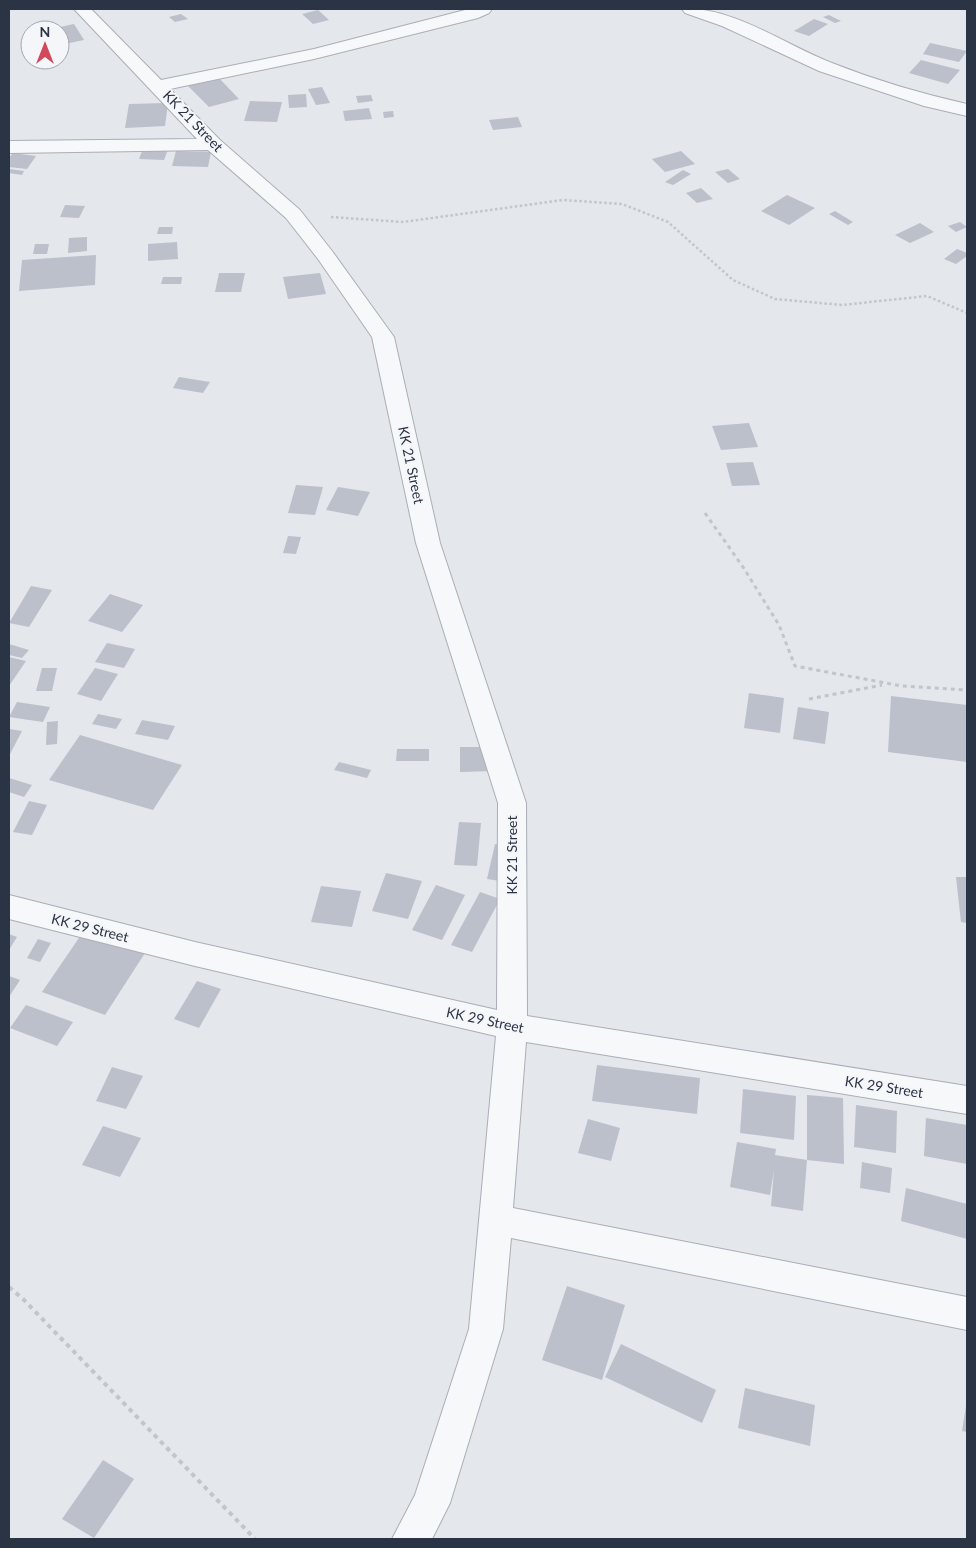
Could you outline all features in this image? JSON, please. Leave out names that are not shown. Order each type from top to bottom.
[{"type":"street","name":"KK 21 Street","points":[[82,9],[213,144],[293,214],[325,255],[383,337],[428,543],[512,803],[512,1027],[486,1329],[431,1503],[411,1539]]},
{"type":"street","points":[[158,86],[314,54],[472,14],[483,9]]},
{"type":"street","points":[[691,9],[728,22],[825,68],[931,102],[967,110]]},
{"type":"street","points":[[9,147],[213,144]]},
{"type":"street","name":"KK 29 Street","points":[[9,907],[195,954],[512,1027],[967,1100]]},
{"type":"street","points":[[496,1220],[967,1314]]},
{"type":"path","points":[[293,214],[403,222],[563,200],[622,204],[668,222],[733,280],[774,299],[842,305],[927,296],[967,313]]},
{"type":"path","points":[[705,514],[743,567],[779,625],[795,666],[925,690],[967,690]]},
{"type":"path","points":[[809,699],[885,684]]},
{"type":"path","points":[[9,1287],[23,1298],[256,1539]]},
{"type":"building","points":[[318,10],[329,20],[313,24],[302,14]]},
{"type":"building","points":[[181,14],[188,19],[175,22],[169,17]]},
{"type":"building","points":[[829,15],[841,21],[835,23],[823,17]]},
{"type":"building","points":[[814,19],[828,24],[809,36],[794,31]]},
{"type":"building","points":[[74,24],[84,40],[70,43],[70,25]]},
{"type":"building","points":[[930,43],[967,51],[959,62],[923,54]]},
{"type":"building","points":[[921,60],[960,70],[948,84],[909,73]]},
{"type":"building","points":[[217,76],[239,99],[209,107],[186,84]]},
{"type":"building","points":[[322,87],[330,103],[316,105],[308,89]]},
{"type":"building","points":[[306,94],[307,107],[289,108],[288,95]]},
{"type":"building","points":[[371,95],[373,101],[358,103],[356,96]]},
{"type":"building","points":[[250,101],[282,102],[277,122],[244,121]]},
{"type":"building","points":[[168,103],[165,126],[125,128],[129,104]]},
{"type":"building","points":[[369,108],[372,119],[345,121],[343,111]]},
{"type":"building","points":[[393,111],[394,117],[384,118],[383,112]]},
{"type":"building","points":[[518,117],[522,127],[493,130],[489,120]]},
{"type":"building","points":[[144,146],[169,147],[164,160],[139,159]]},
{"type":"building","points":[[176,151],[211,152],[208,167],[172,166]]},
{"type":"building","points":[[681,151],[695,164],[665,172],[652,159]]},
{"type":"building","points":[[13,153],[36,156],[27,169],[9,167],[9,158]]},
{"type":"building","points":[[9,169],[24,171],[22,175],[9,173]]},
{"type":"building","points":[[728,169],[740,179],[728,183],[715,172]]},
{"type":"building","points":[[683,170],[691,174],[673,185],[665,182]]},
{"type":"building","points":[[701,188],[713,199],[697,203],[686,193]]},
{"type":"building","points":[[787,195],[815,208],[789,225],[761,211]]},
{"type":"building","points":[[65,205],[85,206],[79,218],[60,217]]},
{"type":"building","points":[[835,211],[853,222],[848,225],[829,214]]},
{"type":"building","points":[[960,222],[967,227],[956,232],[948,226]]},
{"type":"building","points":[[920,223],[934,232],[910,243],[895,235]]},
{"type":"building","points":[[159,227],[173,227],[172,234],[157,234]]},
{"type":"building","points":[[87,237],[87,251],[68,253],[69,238]]},
{"type":"building","points":[[177,242],[178,259],[148,261],[148,244]]},
{"type":"building","points":[[35,244],[49,244],[47,254],[33,254]]},
{"type":"building","points":[[957,249],[967,253],[967,256],[956,264],[944,259]]},
{"type":"building","points":[[96,255],[95,285],[19,291],[22,260]]},
{"type":"building","points":[[219,273],[245,273],[241,292],[215,292]]},
{"type":"building","points":[[320,273],[326,294],[288,299],[283,277]]},
{"type":"building","points":[[163,277],[182,277],[181,284],[161,284]]},
{"type":"building","points":[[179,377],[210,382],[203,393],[173,388]]},
{"type":"building","points":[[749,423],[758,447],[721,450],[712,426]]},
{"type":"building","points":[[753,462],[760,485],[732,486],[726,463]]},
{"type":"building","points":[[296,485],[323,487],[315,515],[288,513]]},
{"type":"building","points":[[338,487],[370,492],[358,516],[326,510]]},
{"type":"building","points":[[288,536],[301,537],[296,554],[283,553]]},
{"type":"building","points":[[31,586],[52,590],[29,627],[9,623]]},
{"type":"building","points":[[110,594],[143,605],[122,632],[88,621]]},
{"type":"building","points":[[107,643],[135,649],[124,668],[95,662]]},
{"type":"building","points":[[9,644],[29,650],[22,658],[9,655]]},
{"type":"building","points":[[9,657],[26,661],[9,686]]},
{"type":"building","points":[[42,668],[57,668],[52,691],[36,691]]},
{"type":"building","points":[[95,668],[118,674],[101,701],[77,694]]},
{"type":"building","points":[[749,693],[784,698],[780,733],[744,728]]},
{"type":"building","points":[[891,696],[967,705],[967,762],[888,752]]},
{"type":"building","points":[[17,702],[50,707],[43,722],[9,717]]},
{"type":"building","points":[[798,707],[829,712],[825,744],[793,739]]},
{"type":"building","points":[[98,714],[122,719],[116,729],[92,724]]},
{"type":"building","points":[[142,720],[175,726],[168,740],[135,734]]},
{"type":"building","points":[[58,721],[57,744],[46,745],[47,722]]},
{"type":"building","points":[[9,729],[22,731],[9,756]]},
{"type":"building","points":[[80,735],[182,765],[153,810],[49,780]]},
{"type":"building","points":[[460,747],[493,747],[494,771],[460,772]]},
{"type":"building","points":[[397,749],[429,749],[429,761],[396,761]]},
{"type":"building","points":[[339,762],[371,770],[367,778],[334,770]]},
{"type":"building","points":[[9,778],[32,785],[24,797],[9,792]]},
{"type":"building","points":[[29,801],[47,805],[32,835],[13,832]]},
{"type":"building","points":[[459,822],[481,823],[477,866],[454,865]]},
{"type":"building","points":[[495,844],[508,846],[500,881],[487,879]]},
{"type":"building","points":[[386,873],[422,881],[408,919],[372,911]]},
{"type":"building","points":[[956,877],[967,877],[967,923],[961,922]]},
{"type":"building","points":[[436,885],[465,895],[442,940],[412,930]]},
{"type":"building","points":[[321,886],[361,891],[352,927],[311,922]]},
{"type":"building","points":[[480,892],[500,899],[472,952],[451,945]]},
{"type":"building","points":[[83,932],[145,953],[105,1015],[42,992]]},
{"type":"building","points":[[9,934],[17,937],[9,950]]},
{"type":"building","points":[[38,939],[51,943],[40,962],[27,958]]},
{"type":"building","points":[[9,976],[20,980],[9,997]]},
{"type":"building","points":[[197,981],[221,989],[199,1028],[174,1019]]},
{"type":"building","points":[[26,1005],[73,1022],[57,1046],[10,1028]]},
{"type":"building","points":[[597,1065],[700,1078],[697,1114],[592,1101]]},
{"type":"building","points":[[112,1067],[143,1076],[126,1109],[96,1101]]},
{"type":"building","points":[[743,1089],[796,1096],[794,1140],[740,1133]]},
{"type":"building","points":[[807,1095],[843,1098],[844,1164],[807,1160]]},
{"type":"building","points":[[856,1105],[897,1111],[896,1153],[854,1147]]},
{"type":"building","points":[[926,1118],[967,1125],[967,1164],[924,1156]]},
{"type":"building","points":[[588,1119],[620,1128],[611,1161],[578,1153]]},
{"type":"building","points":[[103,1126],[141,1138],[120,1177],[82,1165]]},
{"type":"building","points":[[737,1142],[776,1149],[775,1155],[807,1160],[803,1211],[771,1206],[774,1170],[770,1195],[730,1187]]},
{"type":"building","points":[[862,1162],[892,1168],[890,1193],[860,1188]]},
{"type":"building","points":[[906,1188],[967,1204],[967,1239],[901,1221]]},
{"type":"building","points":[[567,1286],[625,1305],[602,1380],[542,1360]]},
{"type":"building","points":[[621,1344],[716,1390],[702,1423],[605,1377]]},
{"type":"building","points":[[745,1388],[815,1405],[810,1446],[738,1428]]},
{"type":"building","points":[[967,1406],[967,1432],[962,1431]]},
{"type":"building","points":[[103,1460],[134,1479],[94,1538],[62,1519]]}]
